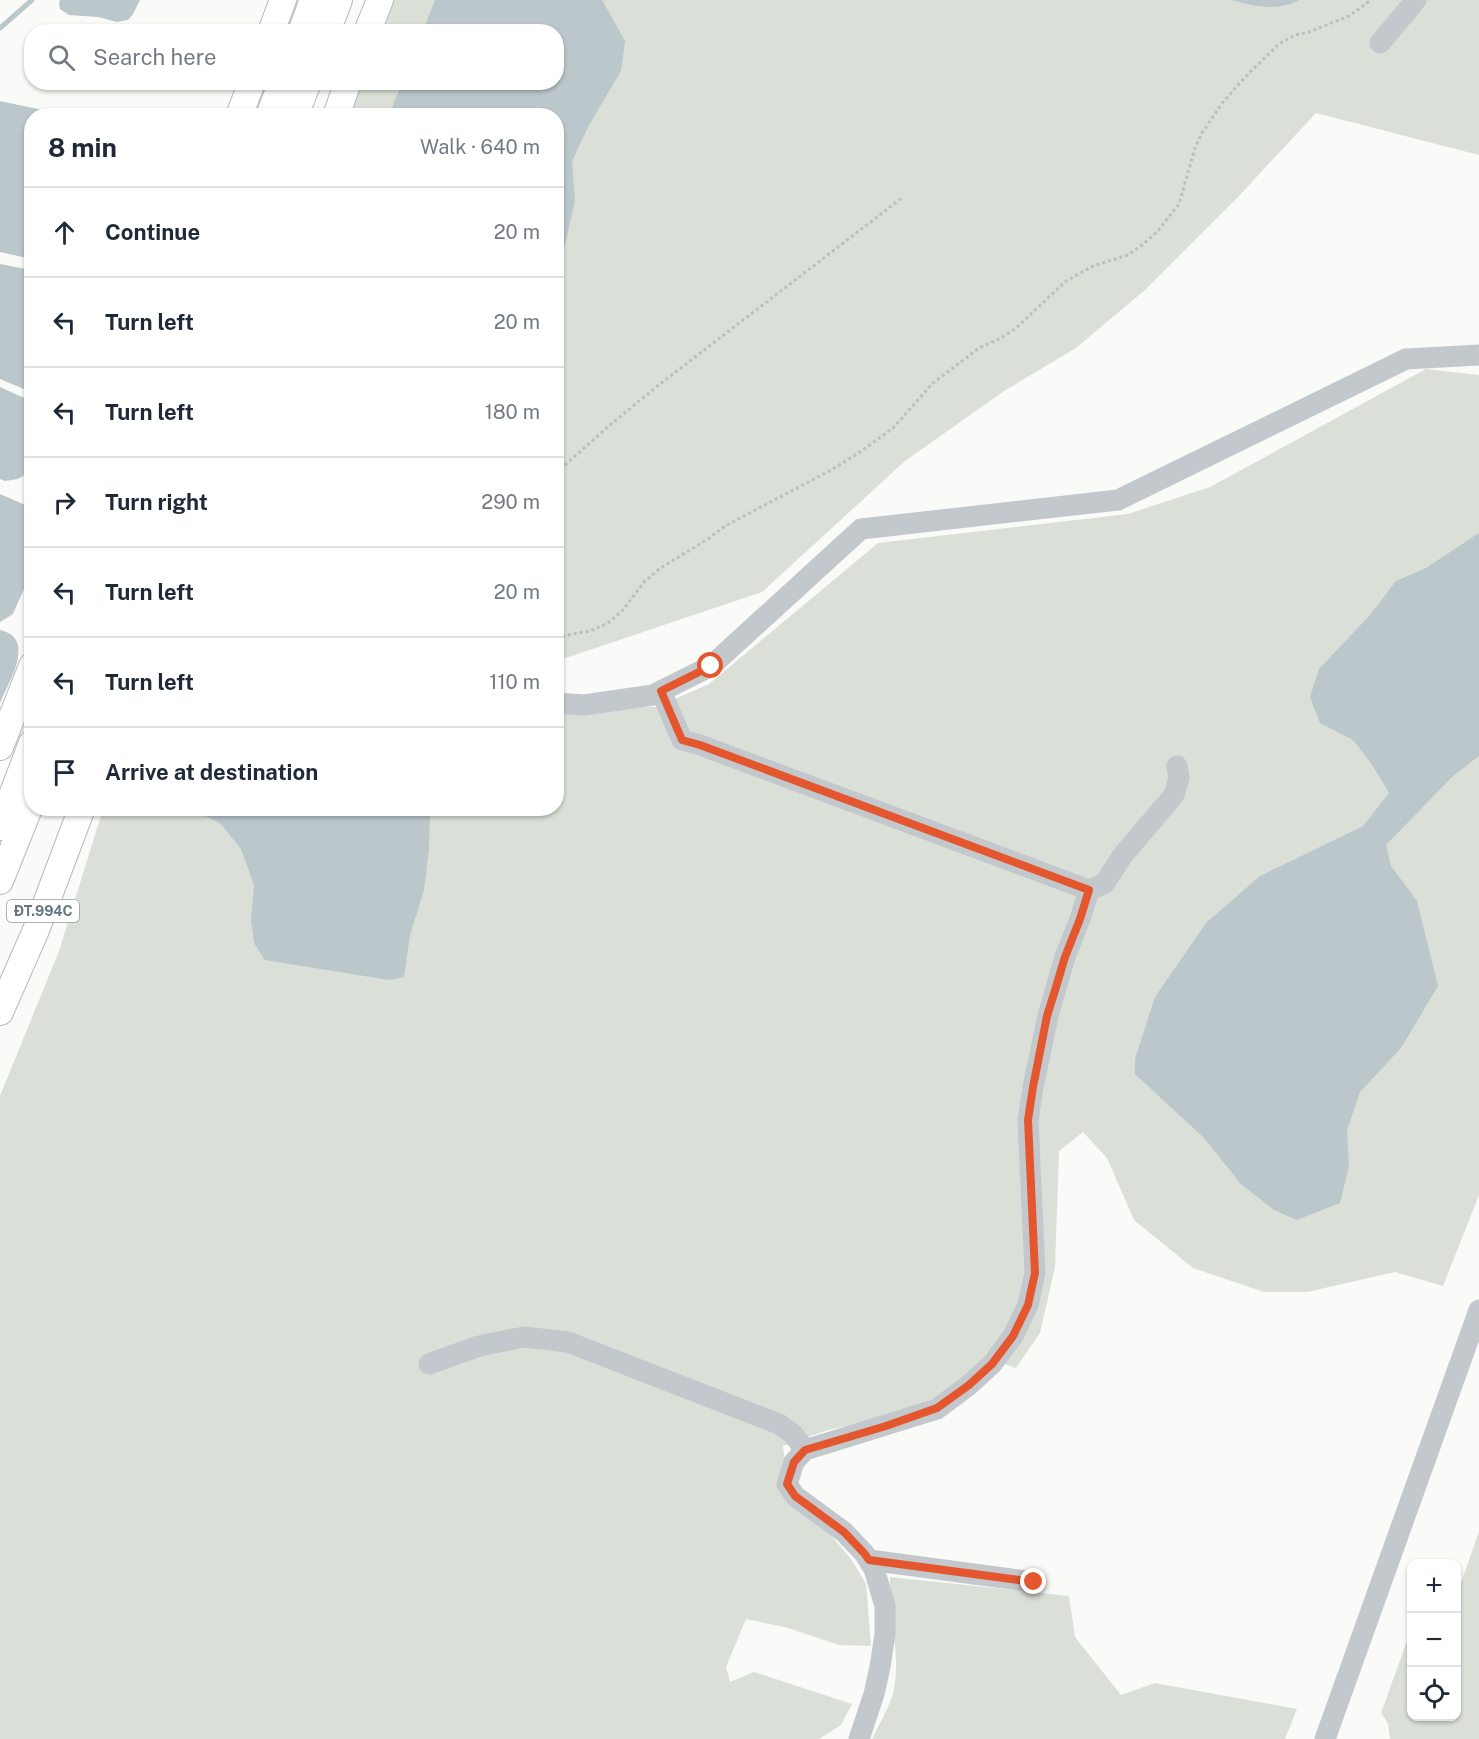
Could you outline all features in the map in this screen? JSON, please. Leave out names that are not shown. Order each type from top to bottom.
[{"type":"main road","points":[[275,24],[284,0]]},
{"type":"main road","points":[[304,24],[313,0]]},
{"type":"main road","points":[[330,24],[339,0]]},
{"type":"main road","points":[[371,24],[380,0]]},
{"type":"main road","points":[[243,108],[249,90]]},
{"type":"main road","points":[[272,108],[279,90]]},
{"type":"main road","points":[[298,108],[305,90]]},
{"type":"main road","points":[[339,108],[345,90]]},
{"type":"main road","points":[[0,747],[24,686]]},
{"type":"main road","points":[[0,826],[24,764]]},
{"type":"main road","name":"ĐT.994C","points":[[0,881],[26,816]]},
{"type":"main road","name":"ĐT.994C","points":[[0,1012],[36,930],[79,816]]},
{"type":"street","points":[[1380,43],[1416,0]]},
{"type":"street","points":[[564,704],[584,705],[653,695],[711,666],[861,529],[1118,500],[1406,359],[1479,355]]},
{"type":"street","points":[[661,691],[682,740],[1089,890],[1104,884],[1123,855],[1174,795],[1179,778],[1177,766]]},
{"type":"street","points":[[859,1739],[874,1694],[885,1634],[885,1606],[874,1569],[864,1553],[844,1532],[795,1496],[787,1484],[794,1462],[805,1450],[937,1408],[969,1385],[992,1364],[1013,1336],[1028,1305],[1035,1273],[1028,1120],[1033,1087],[1047,1016],[1089,890]]},
{"type":"street","points":[[1325,1739],[1479,1310]]},
{"type":"street","points":[[429,1364],[479,1346],[524,1337],[568,1342],[779,1424],[793,1434],[805,1450]]},
{"type":"street","points":[[869,1560],[1034,1582]]},
{"type":"path","points":[[564,636],[590,631],[608,623],[622,611],[644,582],[659,569],[735,520],[833,469],[862,450],[893,428],[933,383],[979,348],[1015,329],[1066,281],[1093,266],[1128,255],[1142,245],[1158,231],[1179,204],[1195,148],[1202,133],[1223,102],[1249,74],[1279,44],[1295,35],[1309,32],[1349,16],[1371,0]]},
{"type":"path","points":[[564,465],[653,390],[903,197]]},
{"type":"shaded area","points":[[60,0],[140,0],[128,20],[117,22],[98,17],[69,15],[60,9]]},
{"type":"shaded area","points":[[393,0],[1479,0],[1479,155],[1316,113],[1237,198],[1146,289],[1076,348],[1004,391],[905,461],[762,592],[564,659],[564,108],[353,108],[359,90],[564,90],[564,24],[384,24]]},
{"type":"shaded area","points":[[435,0],[602,0],[625,41],[621,71],[589,125],[572,161],[575,201],[564,249],[564,108],[392,108],[399,90],[564,90],[564,24],[426,24]]},
{"type":"shaded area","points":[[1231,0],[1299,0],[1274,7]]},
{"type":"shaded area","points":[[0,101],[33,108],[24,108],[24,257],[0,252]]},
{"type":"shaded area","points":[[0,264],[24,269],[24,389],[0,379]]},
{"type":"shaded area","points":[[1426,369],[1479,375],[1479,1195],[1443,1286],[1395,1272],[1307,1292],[1264,1292],[1193,1268],[1134,1220],[1107,1158],[1083,1132],[1059,1151],[1055,1267],[1040,1333],[1016,1368],[987,1358],[943,1395],[897,1414],[825,1431],[783,1446],[786,1500],[830,1534],[851,1559],[866,1584],[871,1646],[839,1645],[788,1628],[746,1619],[726,1667],[730,1682],[754,1672],[852,1704],[841,1725],[819,1739],[0,1739],[0,1096],[59,951],[101,816],[564,816],[564,703],[657,707],[709,684],[878,543],[1128,514],[1210,487]]},
{"type":"shaded area","points":[[0,387],[24,398],[24,475],[18,479],[5,481],[0,479]]},
{"type":"shaded area","points":[[0,494],[24,504],[24,589],[13,614],[0,622]]},
{"type":"shaded area","points":[[1479,533],[1479,756],[1453,776],[1386,845],[1391,866],[1417,901],[1438,986],[1401,1048],[1360,1092],[1347,1130],[1349,1166],[1340,1203],[1297,1220],[1274,1210],[1241,1184],[1203,1137],[1135,1074],[1135,1059],[1155,997],[1206,923],[1260,876],[1363,826],[1389,793],[1371,763],[1353,740],[1320,723],[1310,697],[1319,669],[1370,615],[1396,581],[1426,568]]},
{"type":"shaded area","points":[[0,630],[11,635],[17,642],[19,651],[14,673],[0,703]]},
{"type":"shaded area","points":[[206,816],[430,816],[424,890],[410,935],[404,977],[389,980],[265,960],[254,943],[251,920],[254,885],[241,849],[221,824]]},
{"type":"shaded area","points":[[1479,1531],[1479,1739],[1390,1739],[1388,1723],[1381,1713],[1407,1641],[1407,1721],[1461,1721],[1461,1583]]},
{"type":"shaded area","points":[[890,1577],[1069,1596],[1075,1637],[1121,1695],[1155,1683],[1297,1709],[1285,1739],[872,1739],[890,1702],[895,1683],[896,1653]]},
{"type":"waterway","points":[[0,28],[32,0]]},
{"type":"route","points":[[711,666],[661,691],[682,740],[1089,890],[1047,1016],[1033,1087],[1028,1120],[1035,1273],[1028,1305],[1013,1336],[992,1364],[969,1385],[937,1408],[805,1450],[794,1462],[787,1484],[795,1496],[844,1532],[869,1560],[1034,1582]]}]
